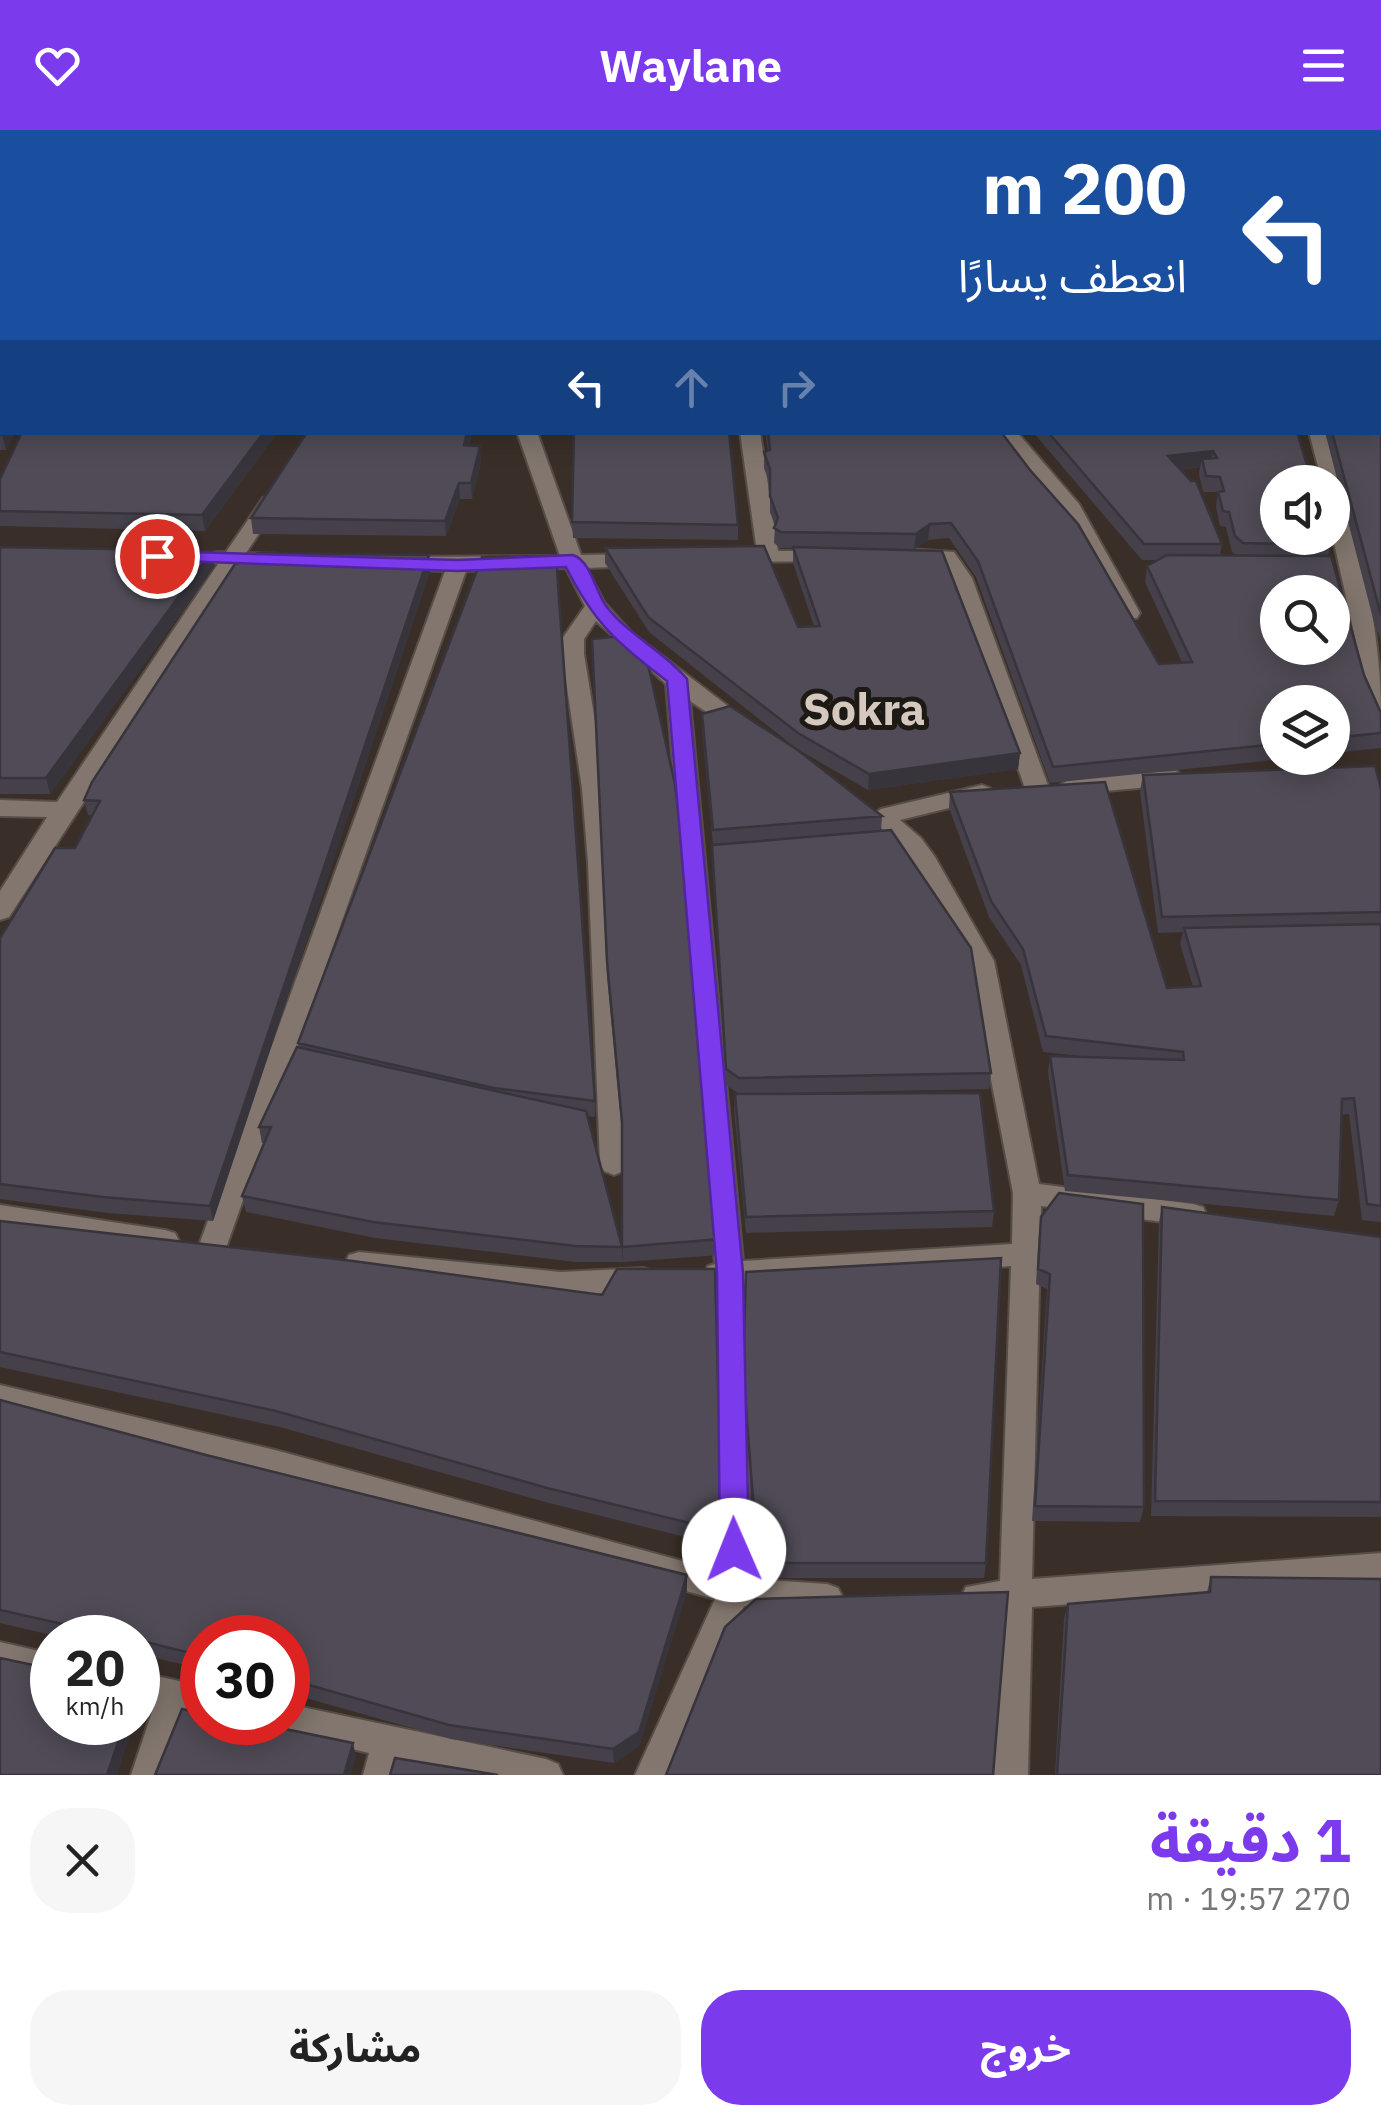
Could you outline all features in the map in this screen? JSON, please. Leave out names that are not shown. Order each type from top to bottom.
[{"type":"street","points":[[528,435],[573,561],[596,606],[628,642],[765,740]]},
{"type":"street","points":[[750,435],[768,558]]},
{"type":"street","points":[[1009,435],[1069,504],[1139,632]]},
{"type":"street","points":[[1321,435],[1328,465]]},
{"type":"street","points":[[0,911],[63,810],[236,558],[283,480]]},
{"type":"street","points":[[1348,555],[1381,705]]},
{"type":"street","points":[[157,556],[310,561]]},
{"type":"street","points":[[710,558],[847,556]]},
{"type":"street","points":[[886,556],[947,556],[961,578],[1037,788]]},
{"type":"street","points":[[367,562],[458,565],[671,559]]},
{"type":"street","points":[[212,1248],[458,565]]},
{"type":"street","points":[[596,606],[574,639],[573,654],[594,789],[600,863],[614,1164]]},
{"type":"street","points":[[652,1775],[735,1590],[730,1273],[677,679]]},
{"type":"street","points":[[1011,1775],[1027,1193],[981,960],[913,844],[873,811],[1037,788],[1203,777]]},
{"type":"street","points":[[0,808],[63,810]]},
{"type":"street","points":[[1027,1193],[1224,1219]]},
{"type":"street","points":[[0,1216],[248,1251]]},
{"type":"street","points":[[338,1260],[544,1283],[1027,1254]]},
{"type":"street","points":[[0,1398],[275,1464],[735,1590],[769,1597],[856,1598]]},
{"type":"street","points":[[956,1597],[1015,1597],[1381,1567]]},
{"type":"street","points":[[0,1657],[30,1663]]},
{"type":"street","points":[[148,1775],[180,1713]]},
{"type":"street","points":[[310,1725],[546,1775]]},
{"type":"street","points":[[380,1775],[389,1742]]},
{"type":"building","points":[[21,435],[262,435],[202,515],[0,511],[0,479]]},
{"type":"building","points":[[305,435],[466,435],[464,445],[480,446],[471,483],[459,483],[445,521],[251,518]]},
{"type":"building","points":[[574,435],[729,435],[738,525],[572,522]]},
{"type":"building","points":[[768,435],[1003,435],[1078,524],[1159,664],[1192,662],[1147,566],[1167,555],[1331,556],[1336,575],[1260,575],[1260,665],[1350,665],[1350,625],[1364,675],[1381,713],[1381,733],[1350,736],[1350,685],[1260,685],[1260,746],[1053,767],[978,561],[951,523],[930,524],[916,534],[781,532],[774,528],[778,518],[770,496],[770,469],[764,452],[770,450]]},
{"type":"building","points":[[1051,435],[1298,435],[1307,465],[1260,465],[1260,543],[1243,543],[1235,536],[1229,512],[1223,511],[1218,492],[1224,491],[1220,477],[1206,476],[1202,459],[1217,458],[1213,451],[1168,456],[1191,481],[1196,481],[1222,544],[1144,544]]},
{"type":"building","points":[[1333,435],[1381,435],[1381,615],[1350,499],[1350,465],[1341,465]]},
{"type":"building","points":[[764,546],[798,627],[820,626],[793,547],[942,551],[1020,753],[869,774],[798,733],[648,617],[605,548]]},
{"type":"building","points":[[0,547],[212,551],[46,778],[0,778]]},
{"type":"building","points":[[258,553],[429,555],[210,1206],[0,1184],[0,938],[55,848],[75,848],[100,801],[84,800],[92,782],[235,564]]},
{"type":"building","points":[[556,556],[595,1101],[494,1088],[298,1043],[482,557]]},
{"type":"building","points":[[630,635],[649,669],[675,784],[722,1174],[721,1239],[622,1247],[622,1122],[607,961],[592,639]]},
{"type":"building","points":[[730,706],[799,751],[882,816],[713,830],[702,714]]},
{"type":"building","points":[[1375,766],[1381,789],[1381,912],[1162,917],[1143,775],[1260,770],[1260,775],[1350,775],[1350,767]]},
{"type":"building","points":[[1105,782],[1167,988],[1201,986],[1184,928],[1381,924],[1381,1206],[1367,1204],[1354,1098],[1342,1099],[1339,1200],[1068,1175],[1050,1056],[1184,1060],[1183,1052],[1046,1036],[1023,949],[991,901],[950,792]]},
{"type":"building","points":[[891,830],[971,948],[991,1073],[739,1078],[726,1069],[712,845]]},
{"type":"building","points":[[297,1047],[586,1111],[622,1247],[575,1246],[373,1222],[242,1196],[271,1127],[259,1127]]},
{"type":"building","points":[[980,1093],[994,1211],[746,1217],[735,1094]]},
{"type":"building","points":[[1059,1193],[1143,1204],[1144,1507],[1035,1506],[1050,1274],[1038,1269],[1041,1217]]},
{"type":"building","points":[[1162,1207],[1381,1237],[1381,1502],[1155,1501]]},
{"type":"building","points":[[0,1221],[353,1261],[602,1295],[617,1269],[715,1269],[722,1531],[547,1488],[276,1411],[0,1352]]},
{"type":"building","points":[[1001,1258],[986,1563],[758,1563],[743,1370],[746,1272]]},
{"type":"building","points":[[0,1400],[687,1575],[639,1732],[613,1749],[449,1725],[310,1685],[310,1615],[180,1615],[180,1650],[160,1646],[160,1615],[30,1617],[0,1610]]},
{"type":"building","points":[[1211,1577],[1381,1579],[1381,1775],[1057,1775],[1068,1604],[1210,1592]]},
{"type":"building","points":[[1008,1592],[993,1775],[666,1775],[725,1627],[756,1599]]},
{"type":"building","points":[[0,1658],[30,1664],[30,1745],[117,1745],[107,1775],[0,1775]]},
{"type":"building","points":[[180,1714],[180,1745],[310,1745],[310,1734],[353,1743],[344,1775],[155,1775]]},
{"type":"building","points":[[395,1758],[498,1775],[390,1775]]},
{"type":"district","name":"Sokra","points":[[864,709]]},
{"type":"route","points":[[157,556],[458,565],[573,561],[596,606],[628,642],[677,679],[714,1054],[730,1273],[734,1550]]}]
